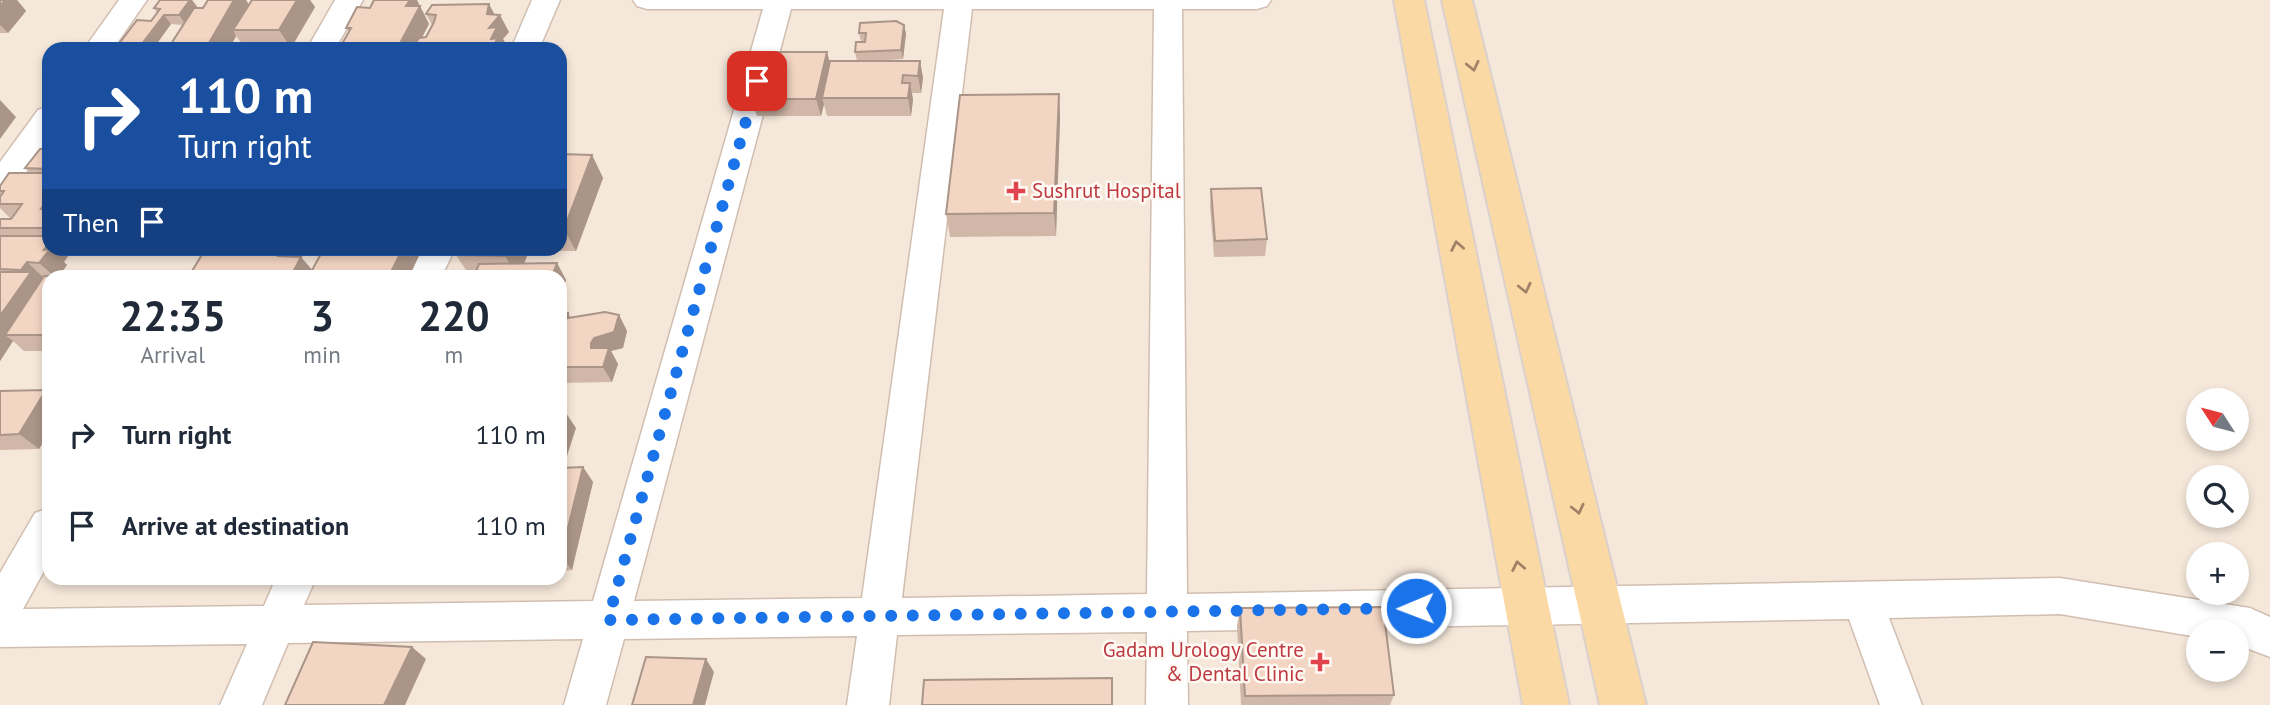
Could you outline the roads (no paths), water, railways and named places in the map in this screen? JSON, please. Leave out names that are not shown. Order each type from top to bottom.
[{"type":"main road","points":[[1409,0],[1546,705]]},
{"type":"main road","points":[[1457,0],[1623,705]]},
{"type":"street","points":[[103,42],[133,0]]},
{"type":"street","points":[[325,42],[349,0]]},
{"type":"street","points":[[528,42],[546,0]]},
{"type":"street","points":[[648,0],[1257,0]]},
{"type":"street","points":[[585,705],[779,0]]},
{"type":"street","points":[[868,705],[959,1]]},
{"type":"street","points":[[1167,705],[1168,1]]},
{"type":"street","points":[[0,186],[42,127]]},
{"type":"street","points":[[0,611],[42,537]]},
{"type":"street","points":[[241,705],[293,585]]},
{"type":"street","points":[[0,628],[1167,613],[2060,596],[2250,627],[2270,638]]},
{"type":"street","points":[[1863,601],[1901,705]]},
{"type":"place","name":"Sushrut Hospital","points":[[1016,191]]},
{"type":"place","name":"Gadam Urology Centre & Dental Clinic","points":[[1320,662]]}]
